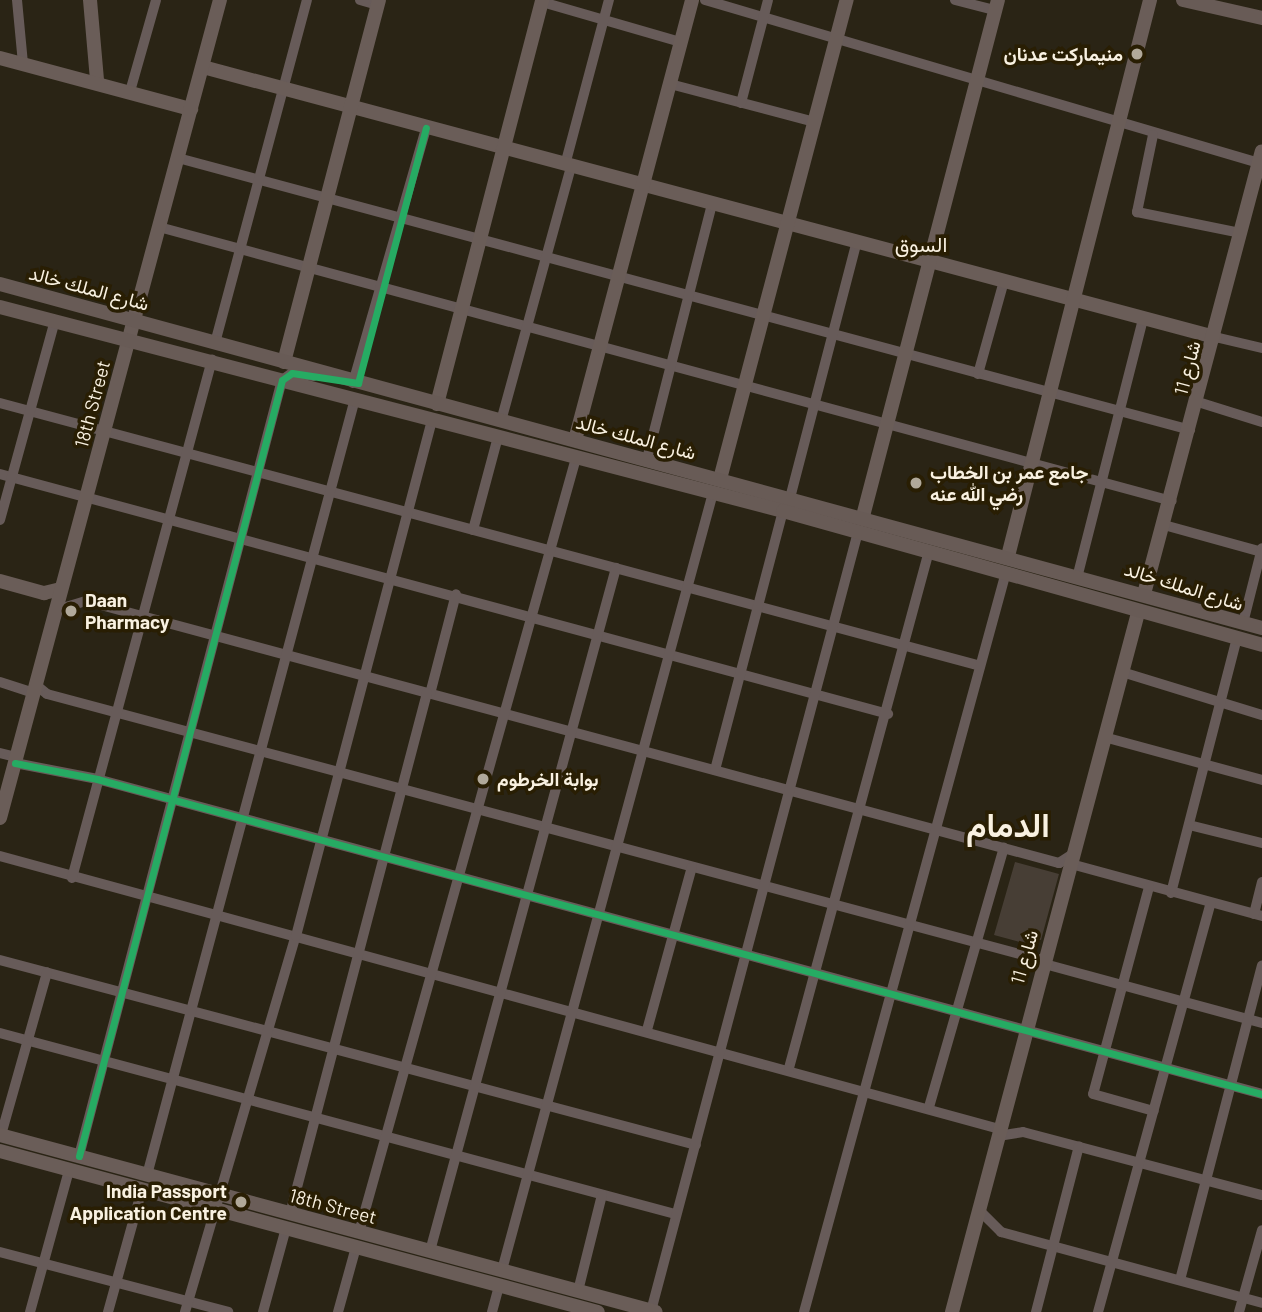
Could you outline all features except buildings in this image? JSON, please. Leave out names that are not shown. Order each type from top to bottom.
[{"type":"main road","points":[[1183,0],[1262,18]]},
{"type":"main road","name":"شارع الملك خالد","points":[[0,284],[358,383],[720,478],[858,532],[1006,572],[1237,641],[1262,645]]},
{"type":"main road","name":"شارع الملك خالد","points":[[0,307],[212,360],[713,493],[863,516],[1078,574],[1262,628]]},
{"type":"main road","points":[[1138,613],[1144,594]]},
{"type":"street","points":[[17,0],[23,63]]},
{"type":"street","points":[[90,0],[97,80]]},
{"type":"street","points":[[91,19],[96,0]]},
{"type":"street","points":[[131,88],[156,0]]},
{"type":"street","name":"18th Street","points":[[0,818],[220,0]]},
{"type":"street","points":[[215,343],[307,0]]},
{"type":"street","points":[[284,362],[379,2],[360,0]]},
{"type":"street","points":[[501,421],[546,259],[609,0]]},
{"type":"street","points":[[575,440],[692,0]]},
{"type":"street","points":[[705,0],[763,19],[975,78],[1120,126],[1260,157]]},
{"type":"street","points":[[741,103],[768,0]]},
{"type":"street","points":[[720,478],[847,0]]},
{"type":"street","points":[[863,516],[996,5],[955,0]]},
{"type":"street","points":[[1008,556],[1076,301],[1150,0]]},
{"type":"street","points":[[437,404],[542,1],[681,42]]},
{"type":"street","points":[[0,58],[131,88],[191,109]]},
{"type":"street","points":[[202,66],[503,149],[1143,319],[1262,348]]},
{"type":"street","points":[[670,84],[815,122]]},
{"type":"street","points":[[79,1156],[244,540],[257,472],[282,380],[292,373],[358,383],[426,128]]},
{"type":"street","points":[[1153,135],[1137,212],[1240,233]]},
{"type":"street","name":"شارع 11","points":[[1144,594],[1191,430],[1260,157]]},
{"type":"street","points":[[178,158],[546,259],[1191,430]]},
{"type":"street","points":[[648,460],[712,204]]},
{"type":"street","points":[[159,227],[816,402],[886,424],[1172,501]]},
{"type":"street","points":[[715,770],[834,335],[857,241]]},
{"type":"street","points":[[978,374],[1004,281]]},
{"type":"street","points":[[1078,574],[1143,319]]},
{"type":"street","points":[[0,520],[55,321]]},
{"type":"street","points":[[72,878],[212,360]]},
{"type":"street","points":[[108,1312],[310,555],[355,399]]},
{"type":"street","points":[[1198,402],[1262,422]]},
{"type":"street","points":[[0,403],[105,429],[976,665]]},
{"type":"street","points":[[186,1307],[215,1201],[296,936],[319,839],[432,420]]},
{"type":"street","points":[[473,530],[498,437]]},
{"type":"street","points":[[338,1312],[576,458]]},
{"type":"street","points":[[0,474],[244,540],[390,576],[670,656],[888,713]]},
{"type":"street","points":[[502,1270],[576,1010],[713,493]]},
{"type":"street","points":[[1164,525],[1262,551],[1243,623]]},
{"type":"street","points":[[654,1311],[675,1214],[723,1050],[745,954],[790,790],[813,693],[858,532]]},
{"type":"street","points":[[789,1068],[888,713],[903,645],[929,551]]},
{"type":"street","points":[[430,1251],[478,1089],[616,568]]},
{"type":"street","points":[[804,1312],[860,1087],[909,925],[976,665],[1006,572]]},
{"type":"street","points":[[0,581],[44,593],[61,589]]},
{"type":"street","points":[[263,1312],[456,594]]},
{"type":"street","points":[[56,610],[86,601],[1059,863],[1072,859],[1149,887],[1258,915],[1262,882]]},
{"type":"street","name":"شارع 11","points":[[952,1312],[1042,961],[1138,613]]},
{"type":"street","points":[[1171,893],[1223,703],[1237,641]]},
{"type":"street","points":[[1122,672],[1262,715]]},
{"type":"street","points":[[0,682],[35,689],[618,849],[978,942],[1262,1023]]},
{"type":"street","points":[[1104,737],[1262,780]]},
{"type":"street","points":[[0,752],[15,760],[97,779],[460,878],[600,913],[1262,1094]]},
{"type":"street","points":[[1189,825],[1262,843]]},
{"type":"street","points":[[929,1107],[1004,848]]},
{"type":"street","points":[[0,856],[72,878],[860,1087],[929,1107],[998,1133],[1023,1132],[1262,1195]]},
{"type":"street","points":[[648,1030],[692,867]]},
{"type":"street","points":[[1149,887],[1093,1094],[1154,1111]]},
{"type":"street","points":[[1098,1312],[1211,903]]},
{"type":"street","points":[[0,960],[332,1051],[695,1145]]},
{"type":"street","points":[[1180,1280],[1262,965]]},
{"type":"street","points":[[1,1135],[47,972]]},
{"type":"street","points":[[0,1033],[458,1159],[528,1174],[675,1214]]},
{"type":"street","name":"18th Street","points":[[1,1135],[79,1156],[144,1182],[357,1240],[430,1251],[502,1270],[573,1303],[654,1311]]},
{"type":"street","points":[[1036,1312],[1079,1146]]},
{"type":"street","points":[[0,1151],[69,1170],[144,1182]]},
{"type":"street","points":[[30,1312],[69,1170]]},
{"type":"street","points":[[573,1303],[602,1195]]},
{"type":"street","points":[[978,1209],[995,1229],[1262,1303]]},
{"type":"street","points":[[1239,1312],[1262,1230]]},
{"type":"street","points":[[357,1240],[499,1286],[573,1303],[598,1312]]},
{"type":"street","points":[[0,1252],[43,1262],[186,1307],[229,1312]]},
{"type":"street","points":[[492,1312],[499,1286]]},
{"type":"cycle path","points":[[79,1156],[282,380],[292,373],[358,383],[426,128]]},
{"type":"cycle path","points":[[15,763],[97,779],[1262,1094]]},
{"type":"place","name":"منيماركت عدنان","points":[[1137,54]]},
{"type":"place","name":"جامع عمر بن الخطاب رضي الله عنه","points":[[916,483]]},
{"type":"place","name":"Daan Pharmacy","points":[[71,611]]},
{"type":"place","name":"بوابة الخرطوم","points":[[483,779]]},
{"type":"place","name":"India Passport Application Centre","points":[[241,1202]]},
{"type":"district","name":"السوق","points":[[921,244]]},
{"type":"district","name":"الدمام","points":[[1008,825]]}]
